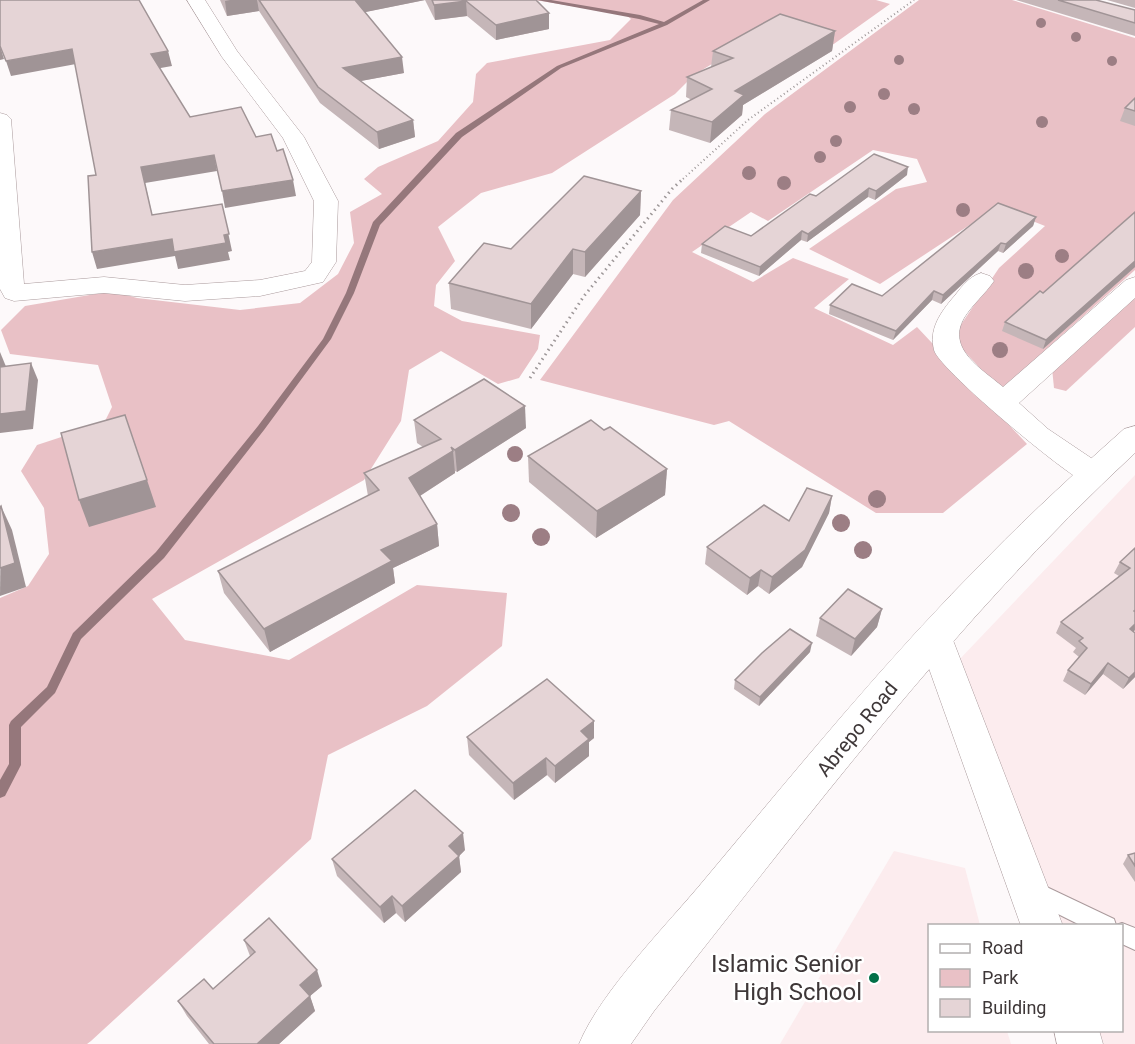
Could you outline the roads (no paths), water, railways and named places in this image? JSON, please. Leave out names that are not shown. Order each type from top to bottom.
[{"type":"main road","name":"Abrepo Road","points":[[603,1044],[638,995],[934,635],[1092,473],[1135,436]]},
{"type":"street","points":[[0,119],[9,277],[14,293],[104,285],[185,293],[260,288],[314,277],[324,262],[326,201],[292,137],[229,52],[196,0]]},
{"type":"street","points":[[981,281],[952,316],[945,333],[948,352],[1000,404],[1038,436],[1092,473]]},
{"type":"street","points":[[1000,404],[1135,285]]},
{"type":"street","points":[[934,635],[1041,924]]},
{"type":"lane","points":[[1030,890],[1102,924]]},
{"type":"waterway","points":[[540,0],[640,17],[665,24]]},
{"type":"waterway","points":[[665,24],[707,0]]},
{"type":"waterway","points":[[0,792],[15,765],[15,725],[51,690],[77,636],[160,555],[261,428],[327,339],[350,293],[376,224],[459,135],[559,67],[665,24]]},
{"type":"place","name":"Islamic Senior High School","points":[[874,978]]}]
